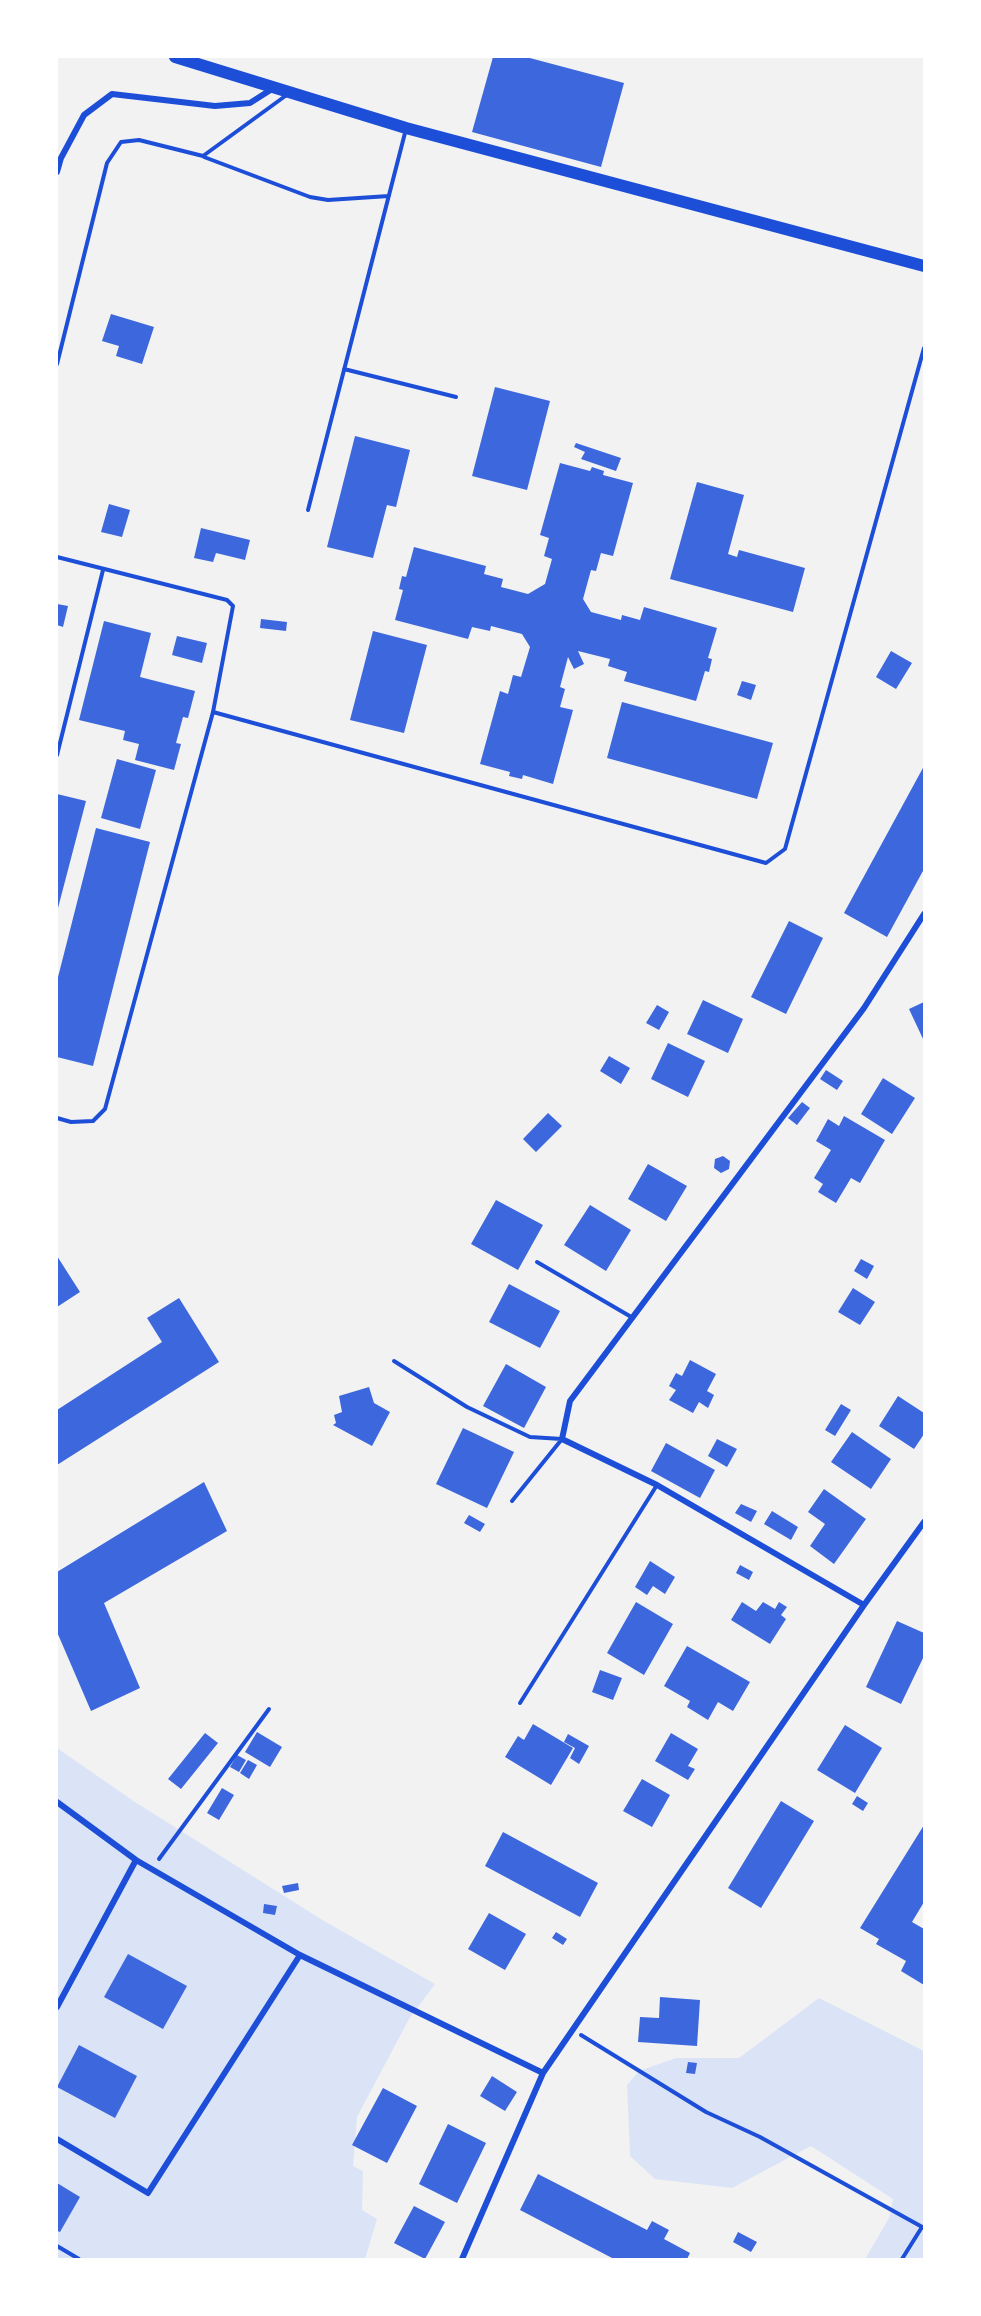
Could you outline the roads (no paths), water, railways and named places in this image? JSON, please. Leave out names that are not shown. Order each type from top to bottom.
[{"type":"main road","points":[[182,58],[289,94],[406,128],[924,266]]},
{"type":"street","points":[[57,172],[61,158],[84,115],[112,94],[214,106],[250,103],[273,88]]},
{"type":"street","points":[[864,1605],[657,1485],[561,1439],[570,1401],[864,1008],[924,914]]},
{"type":"street","points":[[462,2259],[543,2073],[864,1605],[924,1522]]},
{"type":"street","points":[[57,1802],[136,1860],[300,1955],[543,2073]]},
{"type":"street","points":[[57,2007],[136,1860]]},
{"type":"street","points":[[57,2139],[148,2193],[300,1955]]},
{"type":"lane","points":[[203,156],[289,94]]},
{"type":"lane","points":[[308,510],[406,128]]},
{"type":"lane","points":[[57,364],[107,163],[120,142],[139,140],[203,156],[310,197],[328,200],[388,196]]},
{"type":"lane","points":[[213,712],[766,863],[785,849],[924,348]]},
{"type":"lane","points":[[344,369],[456,397]]},
{"type":"lane","points":[[57,557],[227,600],[233,606],[213,712],[105,1110],[93,1120],[71,1122],[57,1118]]},
{"type":"lane","points":[[57,755],[103,570]]},
{"type":"lane","points":[[537,1262],[633,1318]]},
{"type":"lane","points":[[394,1361],[467,1407],[530,1437],[561,1439]]},
{"type":"lane","points":[[512,1502],[561,1439]]},
{"type":"lane","points":[[520,1703],[657,1485]]}]
